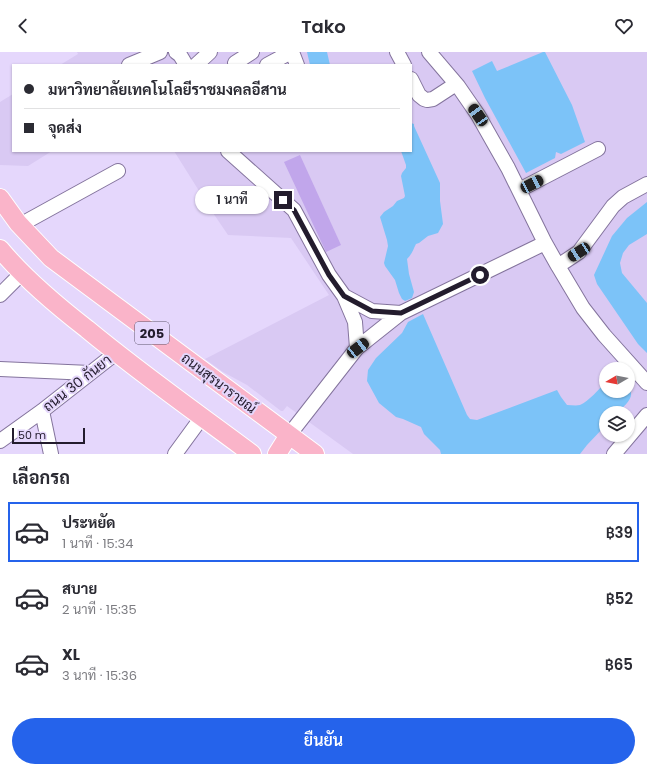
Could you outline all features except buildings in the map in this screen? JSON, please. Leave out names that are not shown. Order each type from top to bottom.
[{"type":"main road","name":"ถนนสุรนารายณ์","points":[[0,198],[20,225],[51,258],[315,454]]},
{"type":"main road","name":"205","points":[[0,248],[13,265],[49,299],[116,353],[248,453]]},
{"type":"main road","points":[[277,454],[289,435]]},
{"type":"street","points":[[131,64],[160,52]]},
{"type":"street","points":[[176,52],[180,55],[185,64]]},
{"type":"street","points":[[197,64],[210,52]]},
{"type":"street","points":[[234,60],[252,52]]},
{"type":"street","points":[[269,64],[292,52],[297,64]]},
{"type":"street","points":[[398,52],[404,64]]},
{"type":"street","points":[[429,52],[456,84],[478,115],[508,168],[545,243],[583,308],[604,335],[647,383]]},
{"type":"street","points":[[412,81],[419,95],[427,100],[433,99],[456,84]]},
{"type":"street","points":[[519,190],[598,149]]},
{"type":"street","points":[[229,152],[294,210],[329,275],[344,296],[355,322],[358,348]]},
{"type":"street","points":[[20,225],[118,171]]},
{"type":"street","points":[[558,266],[579,252],[613,206],[623,197],[647,184]]},
{"type":"street","points":[[289,435],[358,348],[401,313],[545,243]]},
{"type":"street","points":[[0,295],[22,273]]},
{"type":"street","points":[[344,296],[372,311],[401,313]]},
{"type":"street","name":"ถนน 30 กันยา","points":[[0,442],[116,353]]},
{"type":"street","points":[[0,368],[90,373]]},
{"type":"street","points":[[42,411],[51,454]]},
{"type":"street","points":[[614,454],[647,415]]},
{"type":"street","points":[[175,454],[202,417]]},
{"type":"shaded area","points":[[77,52],[647,52],[647,454],[353,454],[287,406],[283,411],[281,411],[247,385],[223,372],[205,359],[329,295],[291,238],[228,235],[175,152],[412,152],[412,64],[62,64],[78,54]]},
{"type":"shaded area","points":[[12,95],[12,152],[50,152],[28,166],[0,165],[0,102]]},
{"type":"shaded area","points":[[300,155],[341,245],[326,252],[284,162]]},
{"type":"water","points":[[307,52],[327,52],[330,64],[310,64]]},
{"type":"water","points":[[545,52],[572,105],[585,142],[561,154],[556,152],[555,158],[526,173],[472,71],[492,61],[497,71]]},
{"type":"water","points":[[412,123],[414,124],[440,183],[440,201],[443,224],[438,233],[428,236],[416,244],[407,259],[414,292],[412,298],[405,301],[402,299],[395,280],[384,263],[388,246],[380,217],[397,201],[405,196],[401,176],[406,168],[401,152],[412,152]]},
{"type":"water","points":[[647,202],[647,234],[629,245],[623,253],[620,263],[622,273],[647,303],[647,353],[638,344],[597,284],[594,275],[612,236],[627,218]]},
{"type":"water","points":[[423,314],[470,419],[477,420],[557,390],[567,405],[580,405],[599,389],[599,398],[630,398],[624,406],[599,406],[599,432],[580,454],[441,454],[440,450],[424,434],[421,427],[396,417],[379,403],[367,381],[368,370],[376,358],[402,333],[408,322]]},
{"type":"route","points":[[283,200],[294,210],[329,275],[344,296],[372,311],[401,313],[480,275]]}]
